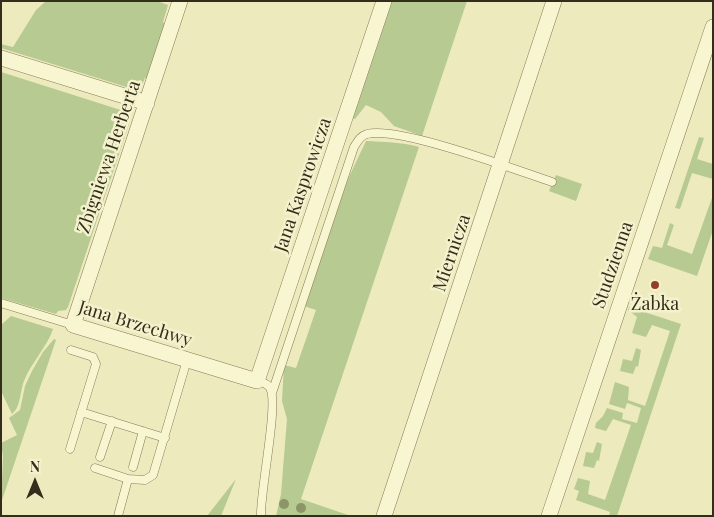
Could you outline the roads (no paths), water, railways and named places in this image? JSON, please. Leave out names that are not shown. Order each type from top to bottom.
[{"type":"street","name":"Zbigniewa Herberta","points":[[72,325],[180,1]]},
{"type":"street","name":"Jana Kasprowicza","points":[[257,381],[384,1]]},
{"type":"street","name":"Miernicza","points":[[384,516],[502,165],[506,144],[554,1]]},
{"type":"street","name":"Studzienna","points":[[549,516],[713,27]]},
{"type":"street","points":[[1,58],[146,103]]},
{"type":"street","name":"Jana Brzechwy","points":[[72,325],[257,381]]},
{"type":"lane","points":[[261,516],[261,494],[272,416],[272,394],[354,146],[359,138],[372,133],[421,140],[552,182]]},
{"type":"lane","name":"Jana Brzechwy","points":[[1,303],[72,325]]},
{"type":"lane","points":[[70,448],[96,361],[93,357],[71,350]]},
{"type":"lane","points":[[95,468],[128,479],[145,480],[153,475],[187,360]]},
{"type":"lane","points":[[257,381],[267,385],[272,394]]},
{"type":"lane","points":[[81,412],[165,438]]},
{"type":"lane","points":[[100,457],[112,422]]},
{"type":"lane","points":[[133,467],[143,431]]},
{"type":"lane","points":[[118,516],[128,479]]},
{"type":"place","name":"Żabka","points":[[655,285]]}]
